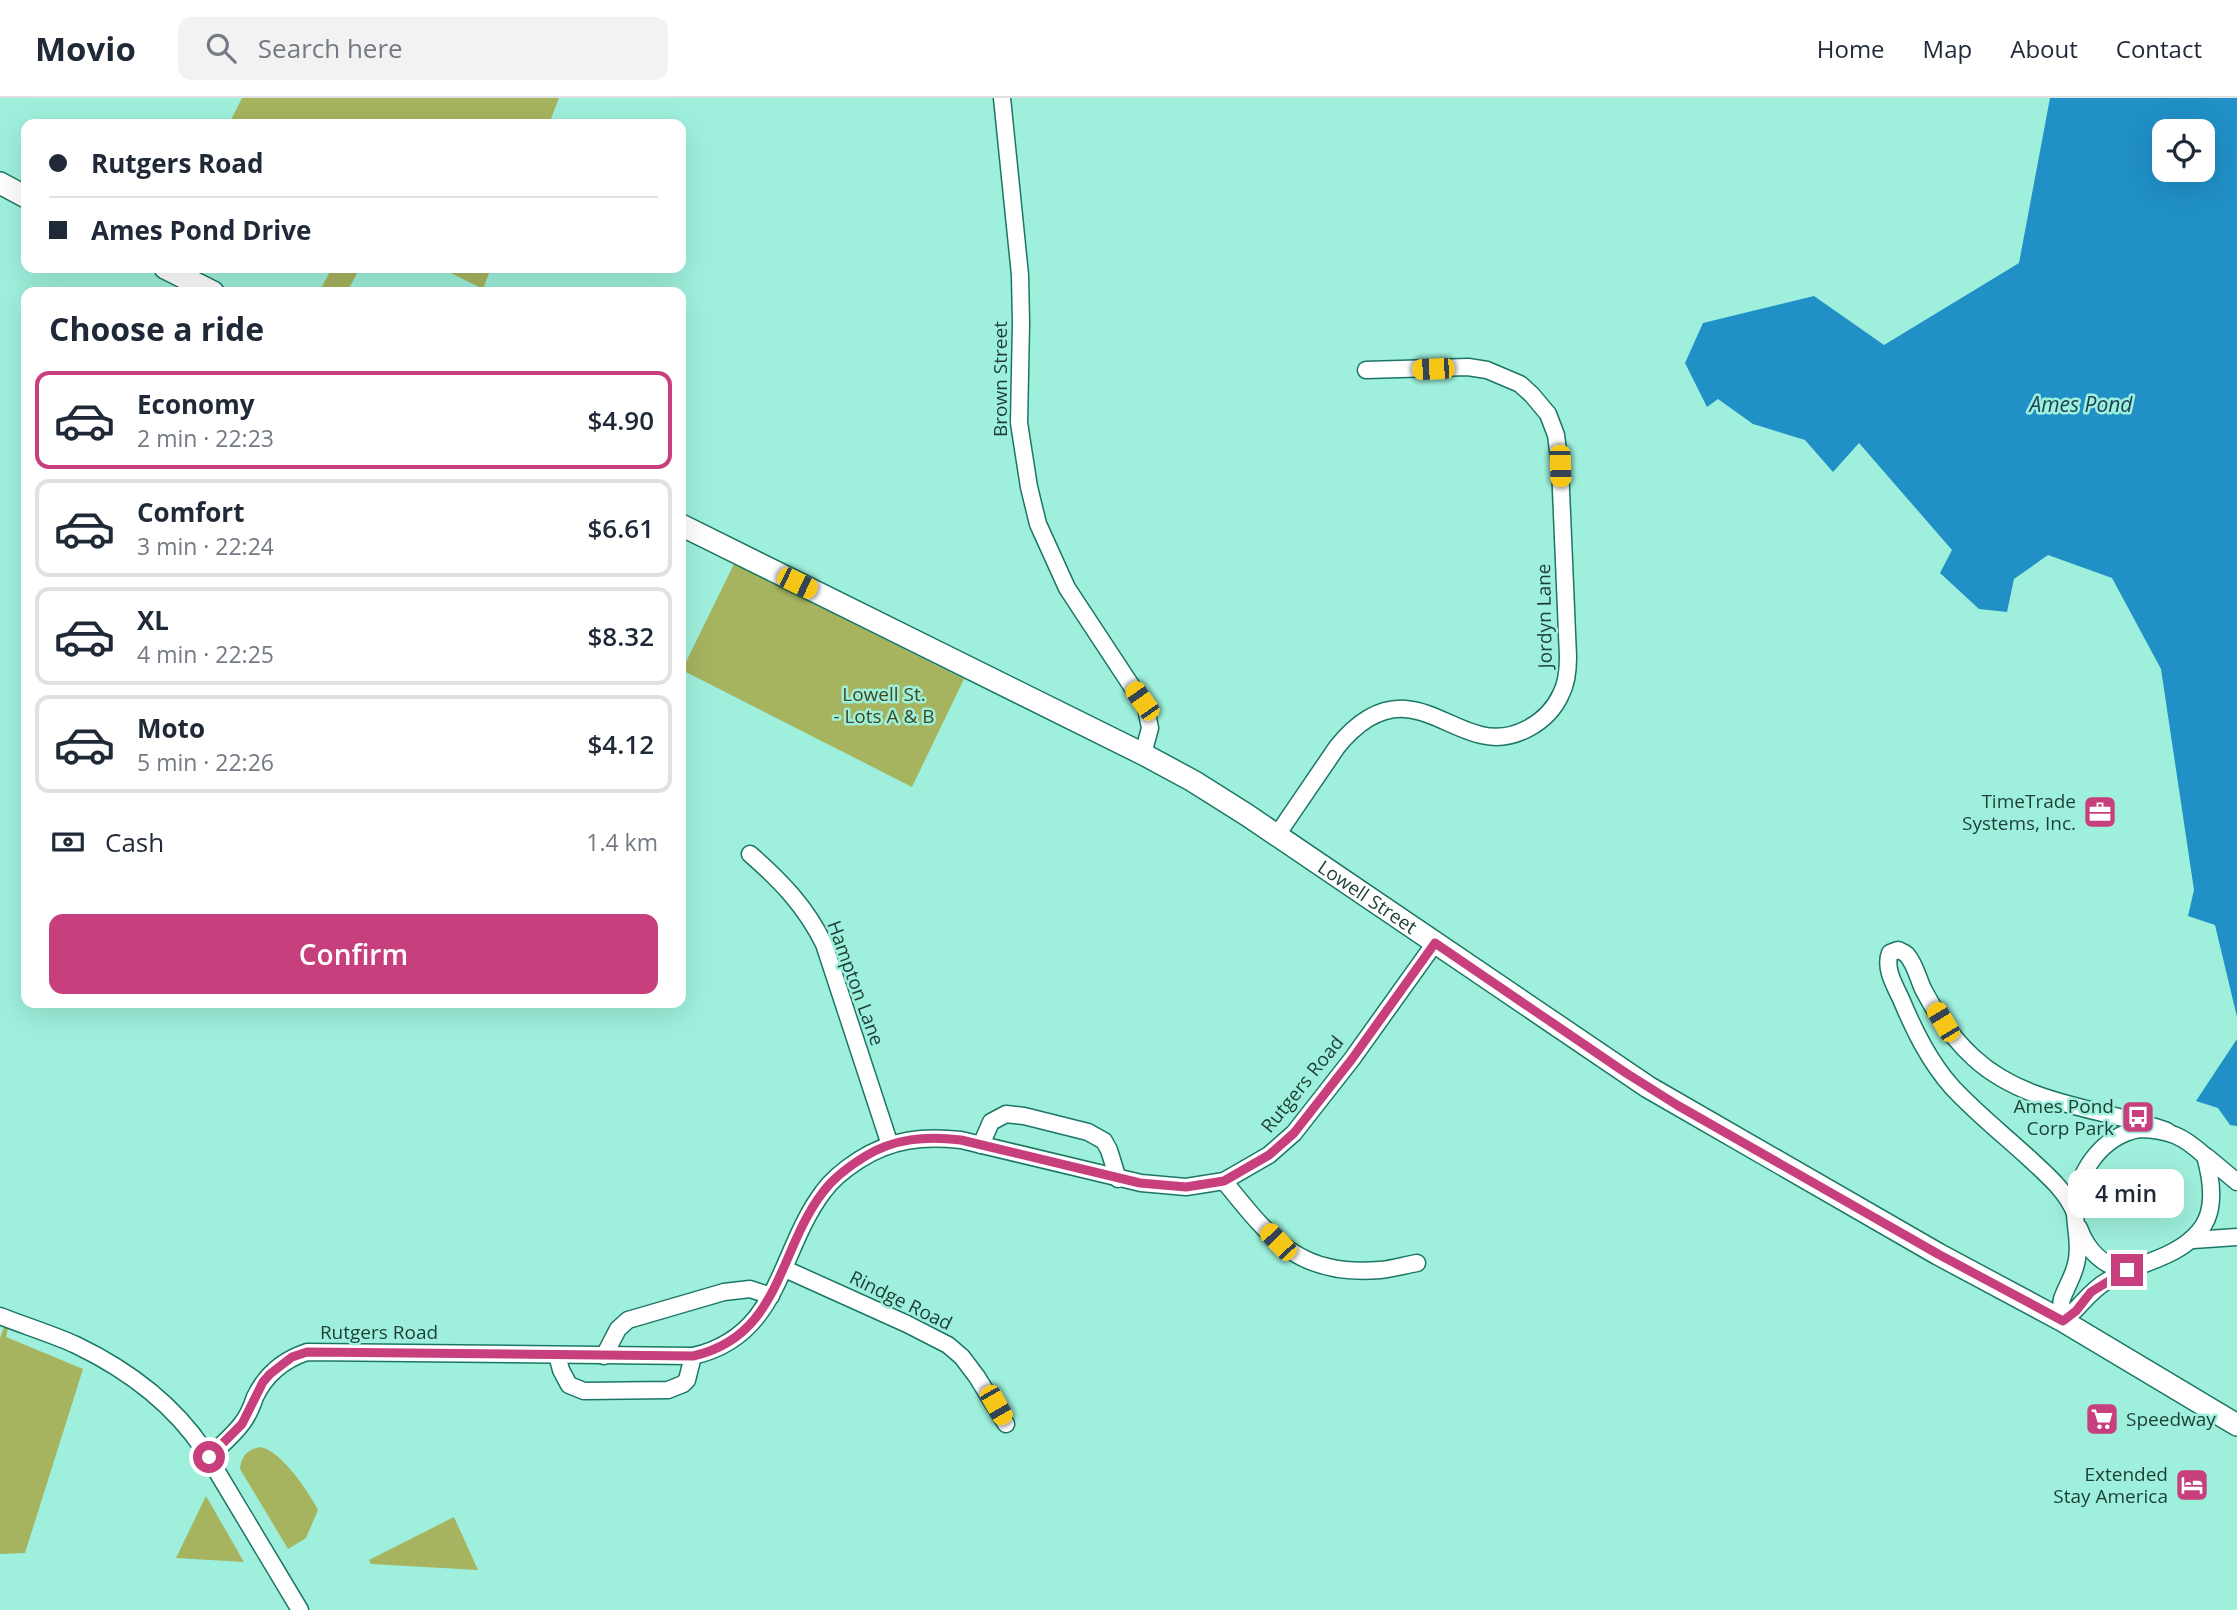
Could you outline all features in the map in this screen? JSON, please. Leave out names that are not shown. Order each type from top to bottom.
[{"type":"main road","points":[[0,183],[21,194]]},
{"type":"main road","points":[[175,273],[203,287]]},
{"type":"main road","name":"Lowell Street","points":[[686,527],[1143,754],[1219,797],[1677,1105],[1938,1254],[2063,1321],[2237,1425]]},
{"type":"street","name":"Brown Street","points":[[1002,98],[1020,275],[1019,423],[1029,487],[1038,524],[1067,588],[1146,708],[1150,727],[1143,754]]},
{"type":"street","name":"Jordyn Lane","points":[[1277,835],[1337,747],[1351,730],[1368,718],[1405,709],[1481,735],[1508,735],[1544,719],[1557,702],[1566,682],[1568,657],[1560,466],[1556,435],[1548,414],[1520,384],[1487,370],[1468,367],[1366,370]]},
{"type":"street","name":"Hampton Lane","points":[[750,854],[793,895],[824,944],[890,1145]]},
{"type":"street","name":"Rutgers Road","points":[[209,1457],[242,1424],[263,1382],[270,1374],[292,1357],[307,1352],[693,1356],[716,1349],[733,1340],[754,1321],[771,1296],[809,1215],[827,1187],[845,1170],[872,1152],[890,1145],[931,1137],[981,1145],[1118,1179],[1186,1187],[1224,1181],[1269,1155],[1294,1133],[1352,1059],[1435,943]]},
{"type":"street","points":[[2127,1270],[2113,1268],[2102,1261],[2086,1243],[2070,1200],[2049,1176],[1975,1110],[1940,1071],[1910,1021],[1895,987],[1889,970],[1890,953],[1901,951],[1909,957],[1923,989],[1956,1040],[1975,1059],[2001,1078],[2036,1095],[2128,1118],[2167,1131],[2184,1139],[2237,1182]]},
{"type":"street","points":[[981,1145],[991,1122],[1006,1114],[1024,1116],[1100,1137],[1104,1141],[1118,1179]]},
{"type":"street","points":[[2063,1321],[2061,1301],[2069,1287],[2078,1255],[2076,1219],[2078,1190],[2083,1175],[2099,1151],[2111,1140],[2140,1129],[2167,1131]]},
{"type":"street","points":[[2193,1240],[2212,1203],[2211,1177],[2206,1156]]},
{"type":"street","points":[[1224,1181],[1278,1242],[1306,1261],[1326,1267],[1360,1270],[1380,1270],[1417,1263]]},
{"type":"street","points":[[2063,1321],[2076,1311],[2091,1292],[2127,1270],[2169,1254],[2193,1240],[2237,1237]]},
{"type":"street","name":"Rindge Road","points":[[785,1269],[941,1340],[962,1357],[978,1377],[1006,1424]]},
{"type":"street","points":[[604,1356],[618,1329],[628,1320],[724,1292],[750,1289],[771,1296]]},
{"type":"street","points":[[0,1316],[77,1346],[120,1370],[161,1401],[195,1436],[209,1457],[300,1610]]},
{"type":"street","points":[[557,1355],[569,1385],[584,1391],[668,1390],[687,1380],[693,1356]]},
{"type":"green space","points":[[242,98],[559,98],[551,119],[232,119]]},
{"type":"green space","points":[[329,273],[357,273],[350,287],[322,287]]},
{"type":"green space","points":[[451,273],[489,273],[484,287]]},
{"type":"green space","name":"Lowell St. - Lots A & B","points":[[734,564],[964,679],[912,787],[686,672],[686,662]]},
{"type":"green space","points":[[4,1327],[8,1328],[6,1337],[83,1369],[25,1553],[0,1554],[0,1338]]},
{"type":"green space","points":[[261,1447],[286,1464],[318,1510],[306,1538],[288,1549],[240,1469],[246,1454]]},
{"type":"green space","points":[[206,1496],[244,1562],[176,1558]]},
{"type":"green space","points":[[454,1517],[478,1570],[371,1564],[369,1560]]},
{"type":"water","name":"Ames Pond","points":[[2050,98],[2237,98],[2237,1017],[2215,925],[2188,916],[2194,890],[2161,669],[2112,578],[2048,555],[2014,579],[2007,612],[1979,609],[1940,573],[1952,550],[1859,443],[1833,472],[1805,440],[1753,424],[1718,399],[1707,407],[1685,363],[1703,323],[1814,296],[1884,345],[2019,263]]},
{"type":"water","points":[[2237,1039],[2237,1126],[2230,1125],[2218,1108],[2196,1101]]},
{"type":"place","name":"TimeTrade Systems, Inc.","points":[[2100,812]]},
{"type":"place","name":"Ames Pond Corp Park","points":[[2138,1117]]},
{"type":"place","name":"Speedway","points":[[2102,1419]]},
{"type":"place","name":"Extended Stay America","points":[[2192,1485]]},
{"type":"route","points":[[209,1457],[242,1424],[263,1382],[270,1374],[292,1357],[307,1352],[693,1356],[716,1349],[737,1337],[762,1311],[785,1269],[809,1215],[833,1180],[872,1152],[898,1142],[931,1137],[961,1140],[1140,1183],[1186,1187],[1224,1181],[1269,1155],[1294,1133],[1352,1059],[1435,943],[1677,1105],[1938,1254],[2063,1321],[2076,1311],[2091,1292],[2127,1270]]}]
